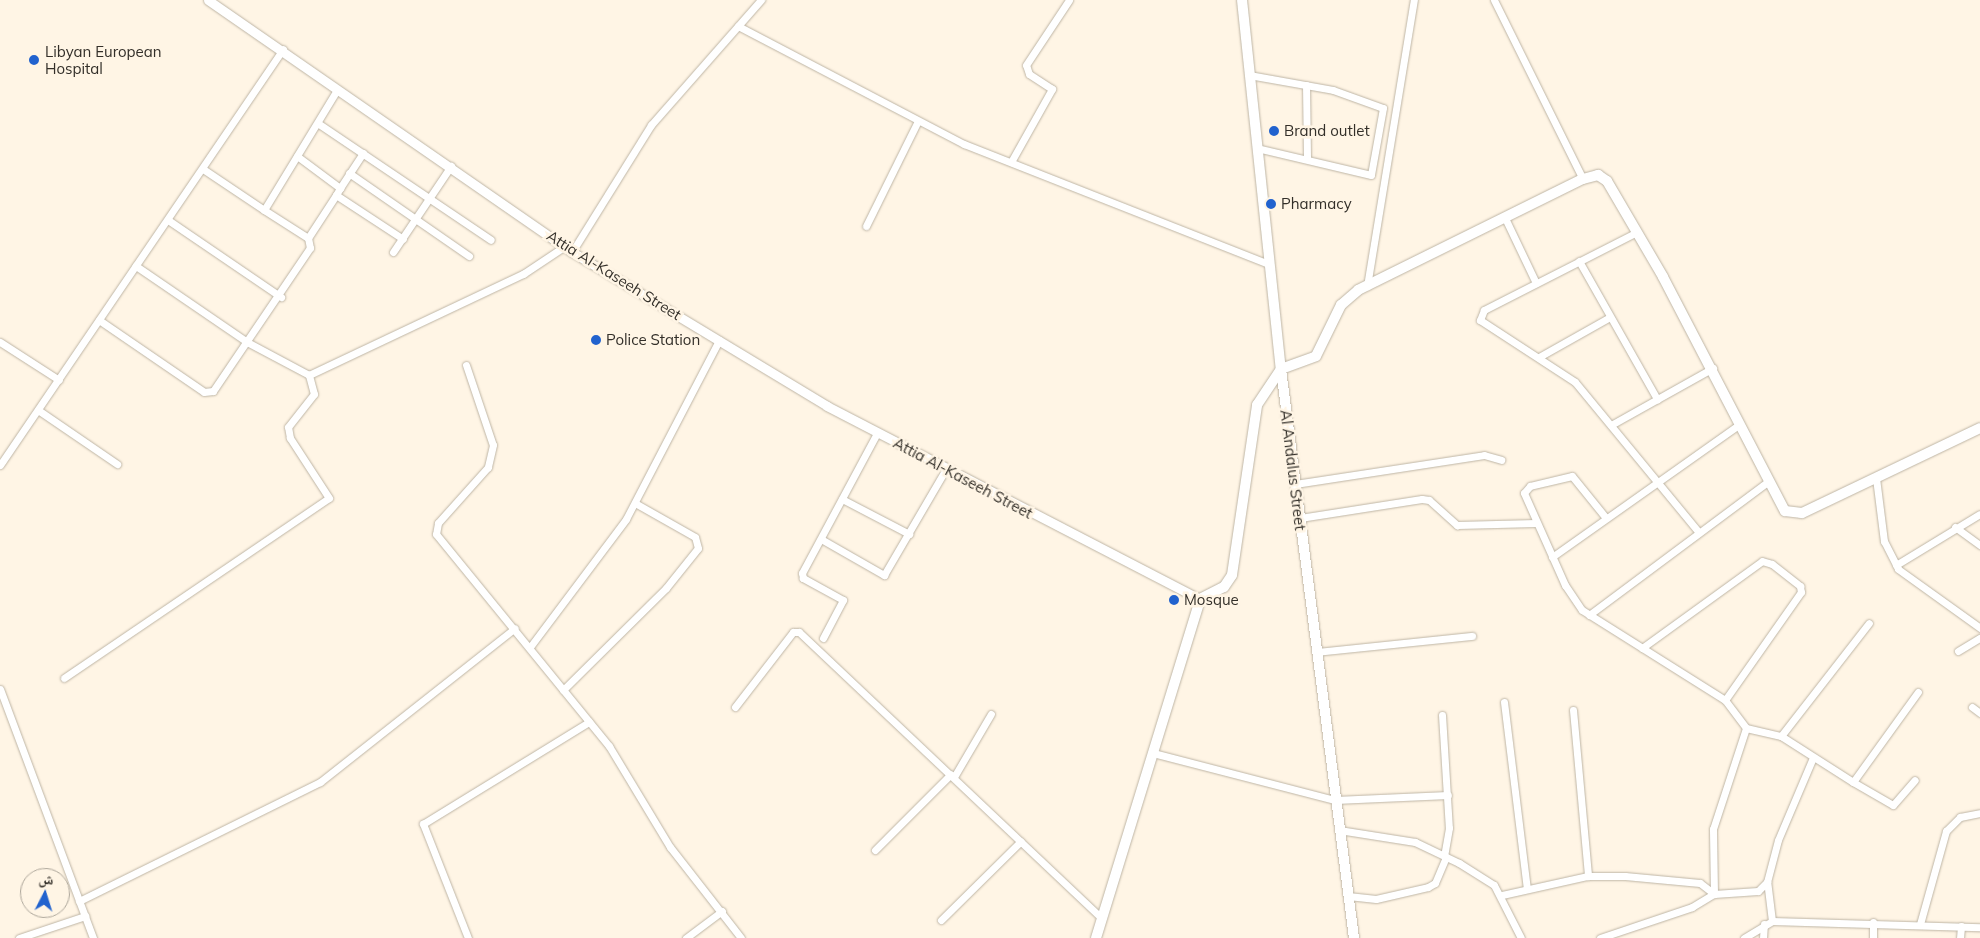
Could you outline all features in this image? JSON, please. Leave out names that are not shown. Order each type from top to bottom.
[{"type":"main road","name":"Al Andalus Street","points":[[1242,0],[1280,369],[1354,938]]},
{"type":"main road","points":[[1096,938],[1200,599],[1224,587],[1232,575],[1252,422],[1280,369],[1316,356],[1341,305],[1367,286],[1583,178],[1598,175],[1607,181],[1713,368],[1785,511],[1794,515],[1980,428]]},
{"type":"street","name":"Attia Al-Kaseeh Street","points":[[208,0],[283,49],[337,90],[451,166],[569,249],[719,340],[877,432],[1200,599]]},
{"type":"street","points":[[309,376],[523,274],[569,249],[651,125],[761,0]]},
{"type":"street","points":[[1011,162],[1052,89],[1029,74],[1026,64],[1068,0]]},
{"type":"street","points":[[1367,286],[1414,0]]},
{"type":"street","points":[[1494,0],[1583,178]]},
{"type":"street","points":[[738,26],[918,121],[1011,162],[1269,264]]},
{"type":"street","points":[[0,465],[283,49]]},
{"type":"street","points":[[1249,75],[1306,85],[1383,108],[1372,175],[1257,148]]},
{"type":"street","points":[[1306,85],[1307,159]]},
{"type":"street","points":[[264,210],[319,124],[337,90]]},
{"type":"street","points":[[866,226],[918,121]]},
{"type":"street","points":[[319,124],[432,196],[490,240]]},
{"type":"street","points":[[98,320],[204,392],[213,391],[281,297],[310,248],[308,238],[363,152]]},
{"type":"street","points":[[297,156],[338,191],[403,239]]},
{"type":"street","points":[[393,252],[451,166]]},
{"type":"street","points":[[203,169],[308,238]]},
{"type":"street","points":[[349,173],[469,256]]},
{"type":"street","points":[[1504,218],[1536,283]]},
{"type":"street","points":[[168,220],[281,297]]},
{"type":"street","points":[[1637,232],[1536,283],[1480,314],[1480,320],[1575,382],[1698,532]]},
{"type":"street","points":[[1579,261],[1657,399]]},
{"type":"street","points":[[64,678],[328,500],[328,494],[299,453],[288,427],[314,394],[309,376],[247,342],[136,266]]},
{"type":"street","points":[[1539,357],[1610,317]]},
{"type":"street","points":[[530,647],[635,503],[719,340]]},
{"type":"street","points":[[0,342],[59,380]]},
{"type":"street","points":[[466,365],[493,446],[488,467],[438,522],[436,534],[515,628],[609,746],[670,847],[722,911],[741,938]]},
{"type":"street","points":[[1611,425],[1713,368]]},
{"type":"street","points":[[38,410],[117,464]]},
{"type":"street","points":[[1552,557],[1740,424]]},
{"type":"street","points":[[823,638],[843,600],[803,578],[821,539],[877,432]]},
{"type":"street","points":[[1295,484],[1484,455],[1501,460]]},
{"type":"street","points":[[821,539],[884,575],[946,469]]},
{"type":"street","points":[[1606,518],[1569,475],[1526,488],[1536,524],[1552,557],[1574,601],[1589,615],[1726,700],[1746,728],[1781,736],[1812,760],[1893,805],[1915,780]]},
{"type":"street","points":[[1876,478],[1884,540],[1896,565],[1980,628]]},
{"type":"street","points":[[1589,615],[1769,481]]},
{"type":"street","points":[[842,499],[909,534]]},
{"type":"street","points":[[1300,518],[1422,499],[1429,500],[1457,525],[1536,524]]},
{"type":"street","points":[[564,690],[666,588],[698,548],[695,536],[635,503]]},
{"type":"street","points":[[1896,565],[1955,527],[1980,514]]},
{"type":"street","points":[[1955,527],[1980,545]]},
{"type":"street","points":[[1642,648],[1762,562],[1772,564],[1800,586],[1801,592],[1726,700]]},
{"type":"street","points":[[1781,736],[1869,622]]},
{"type":"street","points":[[79,901],[320,782],[515,628]]},
{"type":"street","points":[[735,707],[793,632],[799,632],[1022,841],[1102,919]]},
{"type":"street","points":[[1316,652],[1472,636]]},
{"type":"street","points":[[1958,651],[1980,638]]},
{"type":"street","points":[[0,689],[93,938]]},
{"type":"street","points":[[1853,782],[1918,692]]},
{"type":"street","points":[[1504,702],[1527,888]]},
{"type":"street","points":[[1972,707],[1980,713]]},
{"type":"street","points":[[1573,710],[1588,876]]},
{"type":"street","points":[[876,850],[953,776],[991,714]]},
{"type":"street","points":[[1348,896],[1376,899],[1428,887],[1435,883],[1449,839],[1442,715]]},
{"type":"street","points":[[468,938],[423,824],[589,722]]},
{"type":"street","points":[[1714,894],[1713,829],[1746,728]]},
{"type":"street","points":[[1153,753],[1335,800],[1448,795]]},
{"type":"street","points":[[1772,921],[1767,882],[1778,840],[1812,760]]},
{"type":"street","points":[[1920,924],[1946,831],[1960,817],[1980,813]]},
{"type":"street","points":[[1339,830],[1415,842],[1445,856],[1488,881],[1502,895],[1521,938]]},
{"type":"street","points":[[941,920],[1022,841]]},
{"type":"street","points":[[1502,895],[1588,876],[1700,883],[1714,894]]},
{"type":"street","points":[[1600,938],[1692,907],[1714,894],[1758,891],[1767,882]]},
{"type":"street","points":[[686,938],[722,911]]},
{"type":"street","points":[[19,938],[85,916]]},
{"type":"street","points":[[1744,938],[1764,924],[1772,921],[1873,922],[1980,927]]},
{"type":"street","points":[[1873,922],[1873,938]]},
{"type":"street","points":[[1763,938],[1764,924]]},
{"type":"street","points":[[1960,938],[1961,926]]},
{"type":"place","name":"Libyan European Hospital","points":[[34,60]]},
{"type":"place","name":"Brand outlet","points":[[1274,131]]},
{"type":"place","name":"Pharmacy","points":[[1271,204]]},
{"type":"place","name":"Police Station","points":[[596,340]]},
{"type":"place","name":"Mosque","points":[[1174,600]]}]
